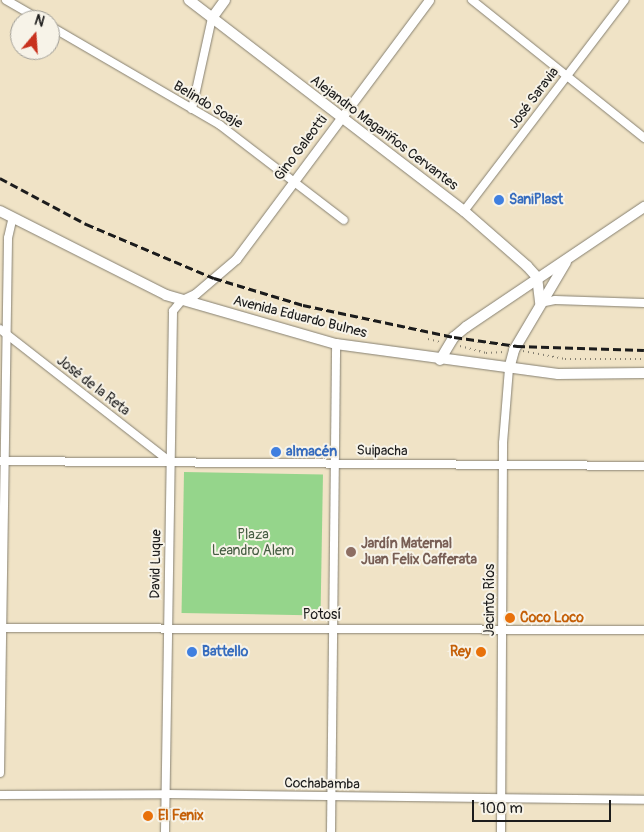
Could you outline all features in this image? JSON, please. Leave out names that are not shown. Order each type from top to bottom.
[{"type":"main road","name":"Alejandro Magariños Cervantes","points":[[189,0],[464,211],[538,277]]},
{"type":"main road","points":[[212,18],[225,0]]},
{"type":"main road","points":[[440,360],[448,344],[466,328],[538,277],[568,260],[644,207]]},
{"type":"main road","name":"Avenida Eduardo Bulnes","points":[[0,211],[12,220],[182,300],[336,344],[440,360],[558,374],[644,373]]},
{"type":"main road","points":[[508,369],[513,352],[540,303],[568,260]]},
{"type":"main road","points":[[538,277],[540,303]]},
{"type":"street","points":[[6,0],[23,10]]},
{"type":"street","name":"Gino Galeotti","points":[[182,300],[195,294],[236,259],[429,0]]},
{"type":"street","points":[[472,0],[644,138]]},
{"type":"street","name":"José Saravia","points":[[464,211],[625,0]]},
{"type":"street","points":[[192,109],[212,18]]},
{"type":"street","name":"Belindo Soaje","points":[[60,32],[220,125],[295,180],[344,220]]},
{"type":"street","points":[[0,773],[3,331],[8,238],[12,220]]},
{"type":"street","name":"David Luque","points":[[165,832],[173,311],[182,300]]},
{"type":"street","points":[[540,303],[555,300],[644,303]]},
{"type":"street","name":"José de la Reta","points":[[3,331],[170,462]]},
{"type":"street","points":[[331,832],[336,344]]},
{"type":"street","name":"Jacinto Ríos","points":[[502,832],[504,465],[508,369]]},
{"type":"street","name":"Suipacha","points":[[3,461],[334,462],[644,466]]},
{"type":"street","name":"Potosí","points":[[1,628],[168,626],[644,630]]},
{"type":"street","name":"Cochabamba","points":[[0,795],[166,794],[644,800]]},
{"type":"path","points":[[428,339],[486,353],[531,351],[565,358],[644,359]]},
{"type":"green space","name":"Plaza Leandro Alem","points":[[184,472],[323,474],[321,615],[182,613]]},
{"type":"railway","points":[[0,178],[86,224],[214,278],[303,305],[454,337],[517,346],[644,350]]},
{"type":"place","name":"SaniPlast","points":[[499,200]]},
{"type":"place","name":"almacén","points":[[276,452]]},
{"type":"place","name":"Jardín Maternal Juan Felix Cafferata","points":[[351,552]]},
{"type":"place","name":"Coco Loco","points":[[510,618]]},
{"type":"place","name":"Battello","points":[[192,652]]},
{"type":"place","name":"Rey","points":[[481,652]]},
{"type":"place","name":"El Fenix","points":[[148,816]]}]
